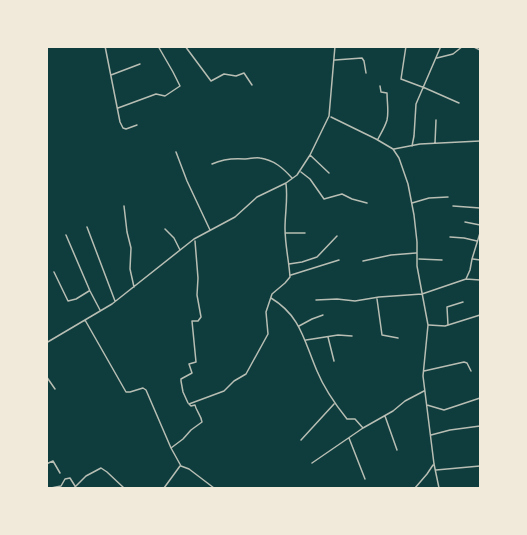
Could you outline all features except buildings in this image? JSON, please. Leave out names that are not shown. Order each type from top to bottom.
[{"type":"street","points":[[105,46],[123,128],[128,129],[137,125]]},
{"type":"street","points":[[118,108],[156,94],[166,95],[180,86],[158,46]]},
{"type":"street","points":[[185,46],[210,80],[224,74],[236,76],[244,73],[252,85]]},
{"type":"street","points":[[46,343],[116,302],[194,239],[235,217],[256,197],[286,183],[300,171],[310,156],[329,116],[335,46]]},
{"type":"street","points":[[406,46],[401,80],[459,103]]},
{"type":"street","points":[[412,146],[416,108],[441,46]]},
{"type":"street","points":[[436,58],[453,54],[463,46]]},
{"type":"street","points":[[472,46],[480,50]]},
{"type":"street","points":[[334,60],[362,58],[366,73]]},
{"type":"street","points":[[110,76],[140,64]]},
{"type":"street","points":[[377,140],[388,115],[387,93],[381,92],[380,86]]},
{"type":"street","points":[[329,116],[393,149],[399,158],[408,184],[428,325],[423,371],[424,391],[439,489]]},
{"type":"street","points":[[435,143],[436,120]]},
{"type":"street","points":[[393,149],[435,143],[480,141]]},
{"type":"street","points":[[176,152],[210,231]]},
{"type":"street","points":[[310,156],[329,173]]},
{"type":"street","points":[[212,164],[239,157],[258,158],[282,166],[292,179]]},
{"type":"street","points":[[300,171],[310,179],[324,199],[342,194],[367,203]]},
{"type":"street","points":[[189,404],[224,391],[246,374],[268,334],[266,312],[270,298],[290,275],[285,233],[286,183]]},
{"type":"street","points":[[412,203],[429,198],[448,197]]},
{"type":"street","points":[[124,206],[131,248],[130,269],[134,288]]},
{"type":"street","points":[[453,206],[480,208]]},
{"type":"street","points":[[465,222],[480,225]]},
{"type":"street","points":[[87,227],[116,302]]},
{"type":"street","points":[[165,229],[174,238],[180,251]]},
{"type":"street","points":[[285,233],[305,233]]},
{"type":"street","points":[[466,279],[480,233]]},
{"type":"street","points":[[66,235],[100,311]]},
{"type":"street","points":[[288,264],[315,258],[337,236]]},
{"type":"street","points":[[450,237],[479,240]]},
{"type":"street","points":[[171,448],[202,422],[195,405],[189,404],[181,381],[192,374],[189,364],[196,362],[192,321],[198,321],[201,317],[197,295],[198,278],[194,239]]},
{"type":"street","points":[[363,261],[391,255],[417,253]]},
{"type":"street","points":[[417,259],[442,260]]},
{"type":"street","points":[[472,259],[480,260]]},
{"type":"street","points":[[290,275],[339,260]]},
{"type":"street","points":[[54,272],[67,300],[90,291]]},
{"type":"street","points":[[316,300],[355,301],[422,294],[466,279],[480,280]]},
{"type":"street","points":[[270,298],[282,304],[300,326],[317,373],[335,403],[347,419],[355,420],[363,428]]},
{"type":"street","points":[[377,298],[382,335],[398,338]]},
{"type":"street","points":[[448,325],[447,307],[463,302]]},
{"type":"street","points":[[300,326],[323,315]]},
{"type":"street","points":[[428,325],[448,325],[480,315]]},
{"type":"street","points":[[85,320],[126,392],[143,388],[146,390],[181,466],[189,469],[214,489]]},
{"type":"street","points":[[305,340],[328,336],[352,336]]},
{"type":"street","points":[[328,336],[334,361]]},
{"type":"street","points":[[423,371],[464,362],[471,371]]},
{"type":"street","points":[[46,376],[55,390]]},
{"type":"street","points":[[312,463],[348,437],[424,391]]},
{"type":"street","points":[[426,405],[444,410],[480,398]]},
{"type":"street","points":[[301,440],[335,403]]},
{"type":"street","points":[[385,415],[397,450]]},
{"type":"street","points":[[430,435],[480,426]]},
{"type":"street","points":[[348,437],[365,479]]},
{"type":"street","points":[[46,464],[53,461],[60,473]]},
{"type":"street","points":[[415,489],[434,464]]},
{"type":"street","points":[[164,489],[181,466]]},
{"type":"street","points":[[435,470],[480,466]]},
{"type":"street","points":[[51,489],[61,486],[65,479],[70,478],[75,487],[86,476],[101,468],[124,489]]}]
